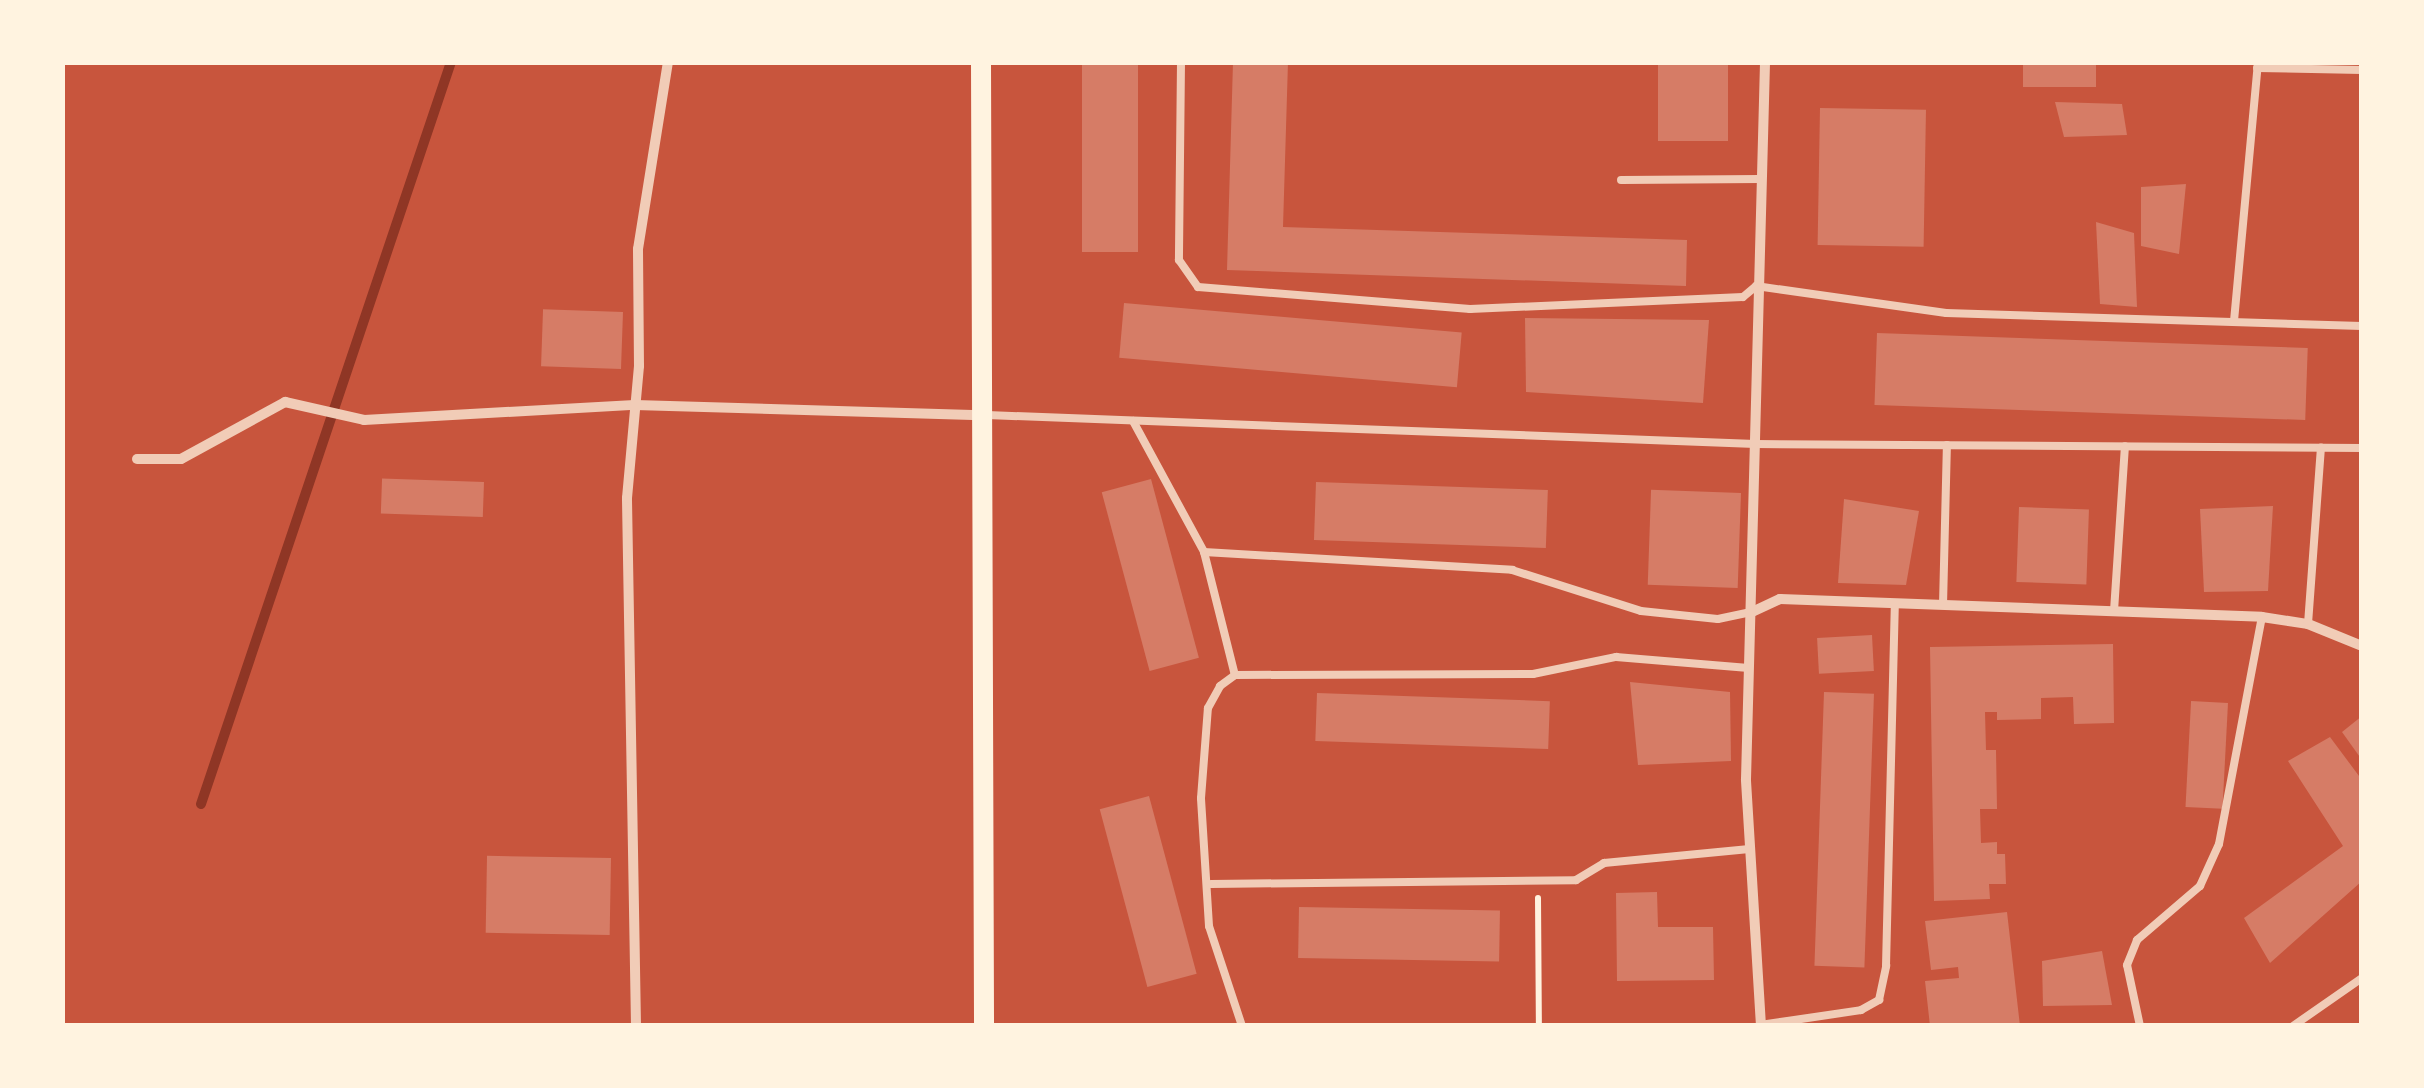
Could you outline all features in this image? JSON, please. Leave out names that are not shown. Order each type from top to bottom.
[{"type":"main road","points":[[981,62],[984,1026]]},
{"type":"street","points":[[636,1026],[627,498],[635,405],[643,199],[668,62]]},
{"type":"street","points":[[1760,1025],[1749,849],[1749,668],[1756,286],[1765,62]]},
{"type":"street","points":[[137,459],[181,460],[285,402],[364,420],[635,405],[981,415]]},
{"type":"street","points":[[1752,612],[1780,599],[2262,616],[2308,624],[2362,646]]},
{"type":"lane","points":[[1182,62],[1178,260],[1198,287],[1470,310],[1743,297],[1756,286],[1946,313],[2362,326]]},
{"type":"lane","points":[[2234,321],[2258,66],[2362,70]]},
{"type":"lane","points":[[1621,180],[1760,179]]},
{"type":"lane","points":[[981,415],[1754,444],[2362,448]]},
{"type":"lane","points":[[1133,421],[1204,552],[1235,675]]},
{"type":"lane","points":[[1942,605],[1946,445]]},
{"type":"lane","points":[[2114,611],[2125,446]]},
{"type":"lane","points":[[2308,624],[2322,448]]},
{"type":"lane","points":[[1204,552],[1512,570],[1641,611],[1718,619],[1752,612]]},
{"type":"lane","points":[[1760,1025],[1860,1010],[1879,1000],[1886,966],[1895,603]]},
{"type":"lane","points":[[2140,1026],[2128,965],[2137,940],[2200,886],[2219,844],[2262,616]]},
{"type":"lane","points":[[1242,1026],[1209,926],[1211,884],[1201,798],[1208,708],[1220,686],[1235,675],[1533,674],[1616,657],[1749,668]]},
{"type":"lane","points":[[1211,884],[1541,876],[1576,880],[1604,863],[1749,849]]},
{"type":"lane","points":[[2293,1026],[2362,978]]},
{"type":"path","points":[[1538,1026],[1541,876]]},
{"type":"building","points":[[1082,62],[1138,62],[1138,252],[1082,252]]},
{"type":"building","points":[[1233,62],[1288,62],[1283,227],[1687,240],[1686,286],[1227,270]]},
{"type":"building","points":[[1658,62],[1728,62],[1728,141],[1658,141]]},
{"type":"building","points":[[2023,62],[2096,62],[2096,87],[2023,87]]},
{"type":"building","points":[[2055,102],[2122,104],[2127,135],[2064,137]]},
{"type":"building","points":[[1820,108],[1926,110],[1924,247],[1818,245]]},
{"type":"building","points":[[2186,184],[2179,254],[2141,246],[2141,187]]},
{"type":"building","points":[[2096,222],[2134,233],[2137,307],[2100,304]]},
{"type":"building","points":[[1124,303],[1462,333],[1457,387],[1119,358]]},
{"type":"building","points":[[543,309],[623,312],[621,369],[541,366]]},
{"type":"building","points":[[1525,318],[1709,320],[1703,403],[1526,392]]},
{"type":"building","points":[[1877,333],[2308,348],[2305,420],[1874,405]]},
{"type":"building","points":[[382,478],[484,482],[483,517],[381,513]]},
{"type":"building","points":[[1151,479],[1199,658],[1150,671],[1102,492]]},
{"type":"building","points":[[1316,482],[1548,490],[1546,548],[1314,540]]},
{"type":"building","points":[[1651,490],[1741,493],[1738,588],[1648,585]]},
{"type":"building","points":[[1844,499],[1919,511],[1906,585],[1838,583]]},
{"type":"building","points":[[2273,506],[2268,591],[2204,592],[2200,509]]},
{"type":"building","points":[[2019,507],[2089,509],[2086,584],[2016,582]]},
{"type":"building","points":[[1872,635],[1874,671],[1819,674],[1817,638]]},
{"type":"building","points":[[2113,644],[2114,723],[2074,724],[2073,697],[2041,698],[2041,719],[1997,720],[1997,712],[1985,712],[1986,750],[1996,750],[1997,809],[1980,809],[1981,843],[1997,842],[1997,854],[2005,854],[2006,884],[1989,884],[1990,899],[1934,901],[1930,647]]},
{"type":"building","points":[[1630,682],[1730,692],[1731,761],[1638,765]]},
{"type":"building","points":[[1824,692],[1874,694],[1864,968],[1814,966]]},
{"type":"building","points":[[1317,693],[1550,701],[1548,749],[1315,741]]},
{"type":"building","points":[[2191,701],[2228,703],[2222,809],[2186,807]]},
{"type":"building","points":[[2362,716],[2362,760],[2342,732]]},
{"type":"building","points":[[2330,737],[2362,780],[2362,881],[2270,963],[2244,918],[2343,846],[2288,761]]},
{"type":"building","points":[[1149,796],[1197,974],[1147,987],[1100,809]]},
{"type":"building","points":[[487,856],[611,858],[610,935],[486,933]]},
{"type":"building","points":[[1657,892],[1658,927],[1713,927],[1714,980],[1617,981],[1616,893]]},
{"type":"building","points":[[1299,907],[1500,911],[1499,962],[1298,958]]},
{"type":"building","points":[[2007,912],[2020,1026],[1930,1026],[1925,981],[1959,978],[1958,967],[1931,970],[1925,921]]},
{"type":"building","points":[[2102,951],[2112,1005],[2043,1006],[2042,961]]},
{"type":"waterway","points":[[201,804],[451,62]]}]
